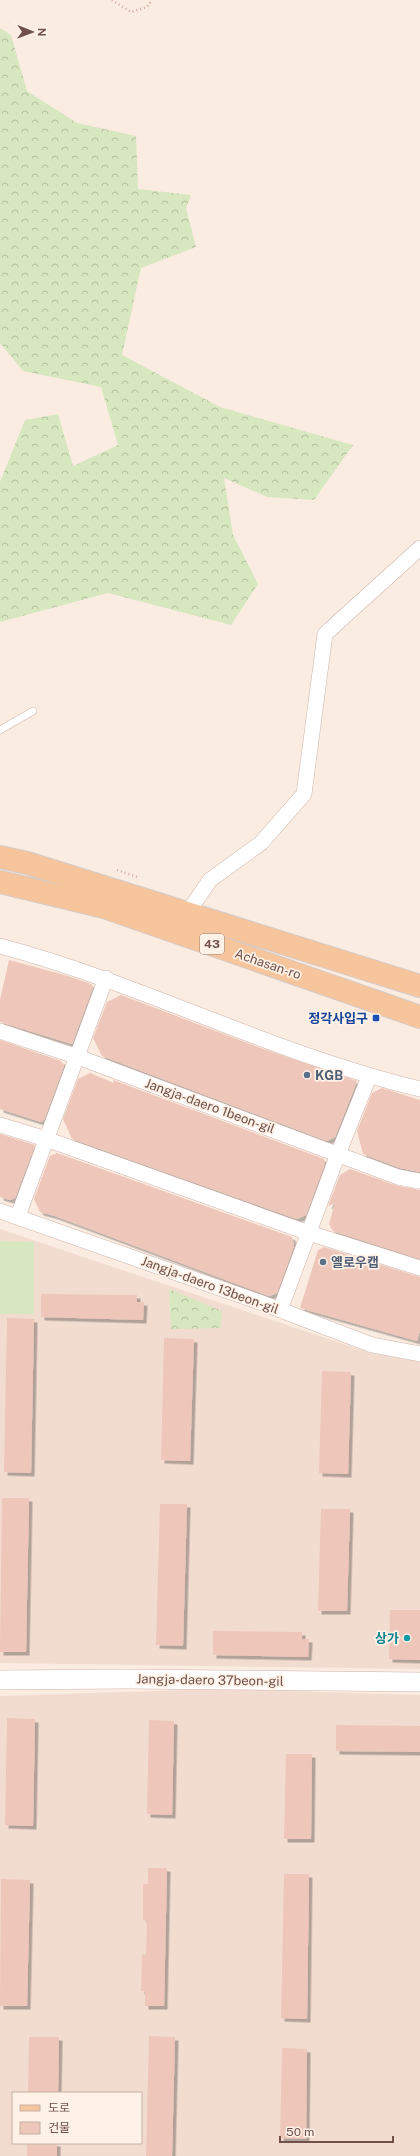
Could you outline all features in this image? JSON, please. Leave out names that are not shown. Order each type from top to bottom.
[{"type":"main road","name":"Achasan-ro","points":[[0,857],[27,863],[420,986]]},
{"type":"main road","name":"Achasan-ro","points":[[0,882],[104,907],[420,1017]]},
{"type":"street","points":[[180,934],[188,913],[210,880],[261,843],[304,794],[325,634],[420,548]]},
{"type":"street","points":[[0,946],[106,978],[369,1077],[420,1089]]},
{"type":"street","points":[[18,1216],[106,978]]},
{"type":"street","name":"Jangja-daero 1beon-gil","points":[[0,1031],[78,1057],[398,1177],[420,1181]]},
{"type":"street","points":[[280,1310],[338,1154],[369,1077]]},
{"type":"street","points":[[0,1125],[46,1139],[309,1233],[420,1268]]},
{"type":"street","name":"Jangja-daero 13beon-gil","points":[[0,1211],[18,1216],[280,1310],[372,1345],[420,1354]]},
{"type":"street","name":"Jangja-daero 37beon-gil","points":[[0,1680],[128,1679],[420,1682]]},
{"type":"lane","points":[[0,730],[33,711]]},
{"type":"path","points":[[112,0],[131,12],[147,8],[152,0]]},
{"type":"shaded area","points":[[0,1229],[370,1353],[420,1362],[420,1669],[0,1663]]},
{"type":"shaded area","points":[[219,1689],[420,1695],[420,2156],[0,2156],[0,1696]]},
{"type":"green space","points":[[0,28],[11,35],[27,91],[77,123],[136,136],[138,189],[191,195],[186,208],[196,247],[141,268],[122,355],[220,407],[353,445],[314,500],[267,497],[224,478],[233,535],[258,584],[231,625],[108,593],[0,622],[0,482],[25,420],[58,414],[73,466],[118,445],[101,387],[23,371],[0,343]]},
{"type":"green space","points":[[0,1241],[34,1242],[34,1314],[0,1314]]},
{"type":"green space","points":[[169,1289],[222,1311],[221,1328],[171,1329]]},
{"type":"building","points":[[9,960],[68,976],[91,984],[93,987],[72,1044],[0,1022],[0,1000]]},
{"type":"building","points":[[121,995],[258,1047],[357,1081],[335,1137],[327,1141],[102,1056],[93,1038],[107,1002]]},
{"type":"building","points":[[0,1040],[61,1061],[64,1066],[44,1120],[41,1122],[0,1109]]},
{"type":"building","points":[[90,1073],[114,1083],[113,1080],[324,1159],[325,1163],[306,1215],[297,1219],[72,1139],[63,1119],[78,1079]]},
{"type":"building","points":[[382,1088],[420,1100],[420,1172],[400,1168],[363,1154],[357,1131],[372,1093]]},
{"type":"building","points":[[0,1134],[35,1145],[15,1198],[10,1200],[0,1197]]},
{"type":"building","points":[[57,1153],[292,1237],[294,1246],[277,1293],[269,1296],[55,1216],[40,1212],[34,1199],[50,1156]]},
{"type":"building","points":[[350,1169],[395,1185],[420,1190],[420,1259],[333,1231],[329,1224],[335,1203],[328,1206],[340,1175]]},
{"type":"building","points":[[324,1247],[420,1277],[420,1330],[417,1341],[300,1308],[318,1250]]},
{"type":"building","points":[[41,1294],[137,1295],[137,1302],[144,1302],[143,1320],[41,1317]]},
{"type":"building","points":[[7,1318],[34,1319],[31,1473],[4,1472]]},
{"type":"building","points":[[164,1338],[194,1339],[190,1461],[161,1460]]},
{"type":"building","points":[[322,1371],[351,1372],[348,1474],[319,1473]]},
{"type":"building","points":[[2,1498],[29,1498],[26,1652],[0,1652]]},
{"type":"building","points":[[160,1504],[187,1504],[183,1646],[156,1645]]},
{"type":"building","points":[[321,1509],[350,1509],[347,1611],[318,1611]]},
{"type":"building","name":"상가","points":[[390,1610],[420,1610],[420,1660],[389,1659]]},
{"type":"building","points":[[213,1631],[302,1632],[302,1639],[309,1639],[308,1657],[213,1655]]},
{"type":"building","points":[[7,1718],[35,1719],[33,1826],[5,1825]]},
{"type":"building","points":[[149,1720],[174,1721],[172,1815],[147,1814]]},
{"type":"building","points":[[336,1725],[420,1726],[420,1752],[336,1751]]},
{"type":"building","points":[[286,1754],[312,1754],[311,1839],[284,1839]]},
{"type":"building","points":[[148,1868],[167,1868],[164,2006],[145,2006],[145,1991],[141,1991],[142,1954],[146,1955],[147,1921],[143,1920],[143,1884],[148,1884]]},
{"type":"building","points":[[284,1874],[309,1874],[307,2019],[281,2018]]},
{"type":"building","points":[[1,1879],[30,1880],[27,2006],[0,2006]]},
{"type":"building","points":[[149,2036],[175,2037],[172,2156],[146,2156]]},
{"type":"building","points":[[29,2037],[59,2037],[58,2092],[28,2092]]},
{"type":"building","points":[[282,2048],[307,2049],[306,2139],[280,2138]]},
{"type":"building","points":[[27,2144],[57,2144],[57,2156],[27,2156]]},
{"type":"place","name":"정각사입구","points":[[376,1018]]},
{"type":"place","name":"KGB","points":[[307,1075]]},
{"type":"place","name":"옐로우캡","points":[[323,1262]]},
{"type":"place","name":"상가","points":[[407,1638]]}]
